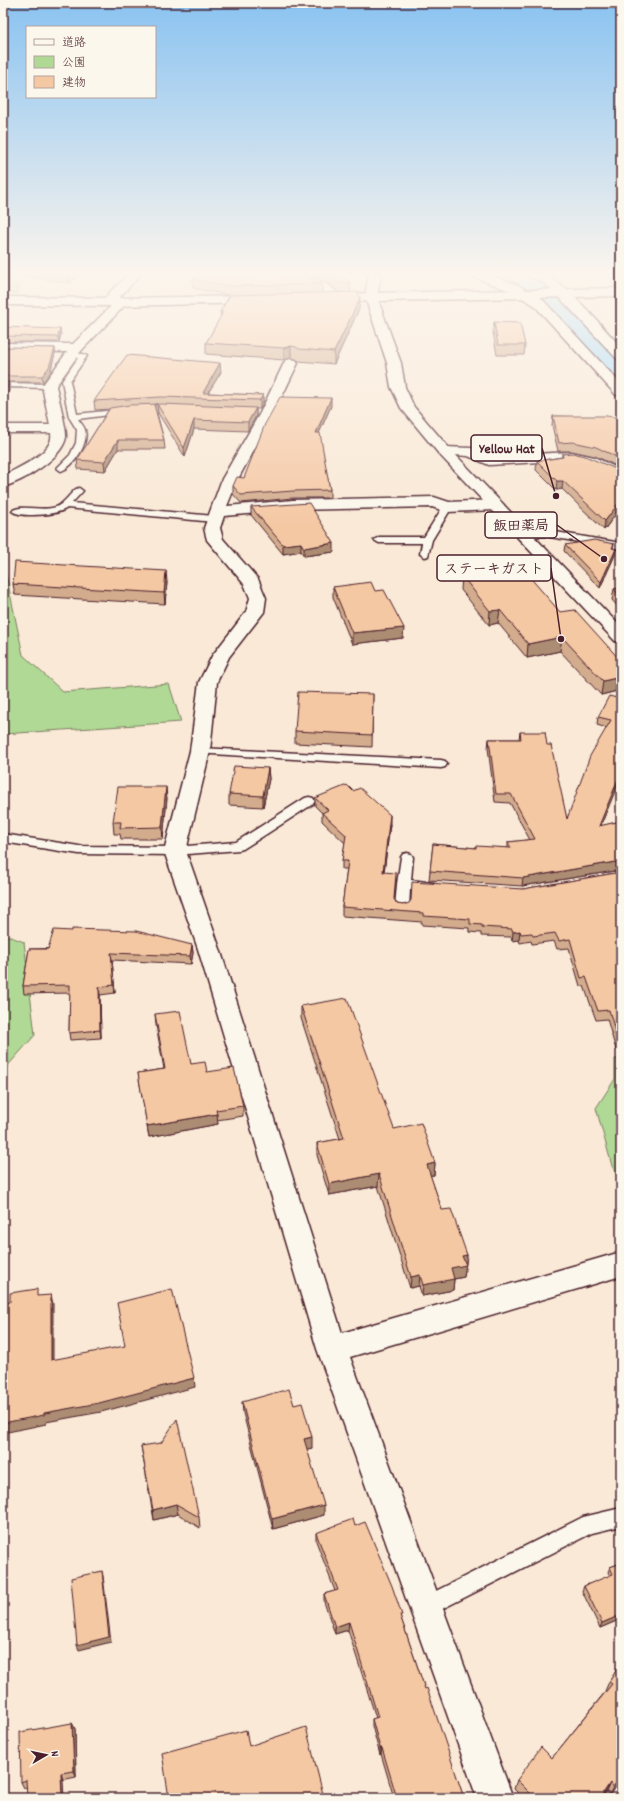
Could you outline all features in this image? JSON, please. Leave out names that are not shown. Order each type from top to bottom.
[{"type":"street","points":[[6,479],[42,461],[50,454],[59,437],[49,386],[69,358]]},
{"type":"street","points":[[392,358],[398,387],[408,408],[444,451],[621,637]]},
{"type":"street","points":[[590,358],[621,392]]},
{"type":"street","points":[[290,362],[263,412],[230,479],[212,528],[215,540],[252,584],[258,598],[255,612],[243,630],[222,656],[208,682],[200,751],[176,851],[209,949],[332,1349],[495,1798]]},
{"type":"street","points":[[606,375],[621,374]]},
{"type":"street","points":[[3,429],[58,430]]},
{"type":"street","points":[[444,451],[471,452],[489,460],[572,456],[589,460],[621,476]]},
{"type":"street","points":[[216,516],[301,504],[434,502],[447,507],[496,505]]},
{"type":"street","points":[[332,1349],[621,1264]]},
{"type":"lane","points":[[61,468],[74,456],[80,443],[81,430],[73,417],[66,381],[82,358]]},
{"type":"lane","points":[[3,385],[49,386]]},
{"type":"lane","points":[[73,417],[131,410]]},
{"type":"lane","points":[[17,511],[47,512],[62,508],[79,491]]},
{"type":"lane","points":[[64,505],[216,516]]},
{"type":"lane","points":[[425,554],[427,540],[447,507]]},
{"type":"lane","points":[[523,535],[544,533],[621,546]]},
{"type":"lane","points":[[379,540],[427,540]]},
{"type":"lane","points":[[200,751],[442,764]]},
{"type":"lane","points":[[3,838],[79,850],[176,851],[239,846],[308,801]]},
{"type":"lane","points":[[402,908],[403,884],[407,857]]},
{"type":"lane","points":[[403,884],[442,886]]},
{"type":"lane","points":[[425,1607],[590,1524],[621,1517]]},
{"type":"green space","points":[[3,573],[6,574],[23,655],[63,692],[169,684],[181,722],[3,734]]},
{"type":"green space","points":[[3,934],[24,942],[35,1035],[3,1071]]},
{"type":"green space","points":[[621,1058],[621,1183],[612,1166],[596,1108],[615,1079],[615,1059]]},
{"type":"building","points":[[3,358],[52,358],[49,367],[42,376],[3,376]]},
{"type":"building","points":[[125,358],[162,358],[220,363],[203,393],[263,395],[260,400],[161,397],[94,401]]},
{"type":"building","points":[[3,382],[9,383],[3,396]]},
{"type":"building","points":[[280,397],[331,398],[316,433],[320,433],[330,490],[241,495],[233,486],[237,477],[244,478],[265,424]]},
{"type":"building","points":[[157,404],[154,405],[164,440],[118,440],[104,462],[77,460],[110,408],[130,405]]},
{"type":"building","points":[[157,404],[256,408],[248,422],[194,420],[184,448]]},
{"type":"building","points":[[553,416],[607,416],[621,418],[621,459],[596,447],[573,442],[559,443]]},
{"type":"building","points":[[573,453],[585,456],[621,471],[621,500],[605,521],[563,481],[557,481],[537,461],[563,457],[562,454]]},
{"type":"building","points":[[309,503],[334,543],[304,548],[301,543],[283,545],[251,507]]},
{"type":"building","points":[[594,540],[614,544],[612,548],[616,549],[601,582],[565,545]]},
{"type":"building","points":[[15,562],[166,571],[164,593],[13,584]]},
{"type":"building","points":[[520,566],[560,612],[575,610],[621,661],[621,677],[603,681],[562,637],[528,644],[500,610],[490,611],[462,576]]},
{"type":"building","points":[[371,582],[375,591],[384,590],[404,628],[352,633],[333,587]]},
{"type":"building","points":[[621,588],[621,597],[614,589]]},
{"type":"building","points":[[298,692],[373,694],[372,735],[295,731]]},
{"type":"building","points":[[609,696],[621,699],[621,772],[599,826],[621,821],[621,861],[523,878],[430,871],[433,844],[476,848],[476,846],[511,848],[508,842],[535,839],[511,794],[496,794],[489,739],[521,739],[520,732],[545,732],[547,745],[551,745],[567,819],[590,756],[611,720],[598,717]]},
{"type":"building","points":[[234,766],[268,768],[263,796],[229,794]]},
{"type":"building","points":[[347,785],[353,791],[360,788],[390,815],[383,872],[396,873],[394,899],[397,904],[403,905],[409,903],[411,900],[412,882],[523,889],[621,872],[621,1041],[618,1041],[609,1010],[598,1011],[586,977],[581,978],[570,939],[559,941],[555,933],[533,936],[532,933],[521,934],[520,931],[513,932],[512,929],[482,927],[482,925],[470,924],[470,919],[423,916],[423,913],[342,907],[348,861],[342,861],[346,835],[322,813],[328,810],[315,798]]},
{"type":"building","points":[[118,787],[166,787],[162,827],[120,828],[121,822],[113,822]]},
{"type":"building","points":[[72,929],[136,931],[192,945],[190,956],[111,953],[114,985],[99,987],[100,1030],[69,1033],[70,985],[23,986],[29,949],[48,949],[54,930],[72,931]]},
{"type":"building","points":[[347,998],[394,1129],[421,1123],[435,1163],[427,1165],[442,1210],[451,1209],[467,1255],[462,1256],[466,1265],[451,1268],[454,1279],[423,1285],[420,1275],[411,1277],[379,1174],[329,1184],[317,1143],[344,1138],[301,1006]]},
{"type":"building","points":[[180,1011],[191,1064],[205,1062],[207,1072],[234,1068],[243,1106],[216,1110],[217,1114],[147,1126],[138,1073],[165,1069],[155,1014]]},
{"type":"building","points":[[37,1289],[37,1296],[51,1295],[51,1360],[125,1346],[117,1303],[172,1289],[194,1378],[99,1403],[44,1413],[44,1415],[3,1423],[3,1303],[10,1302],[10,1293]]},
{"type":"building","points":[[289,1389],[294,1405],[302,1403],[312,1437],[304,1439],[324,1505],[272,1519],[242,1402]]},
{"type":"building","points":[[177,1419],[199,1517],[176,1504],[153,1510],[141,1446],[161,1443]]},
{"type":"building","points":[[353,1519],[355,1526],[365,1522],[392,1586],[402,1615],[400,1615],[425,1689],[427,1688],[464,1798],[397,1798],[372,1719],[378,1717],[349,1622],[335,1627],[324,1594],[338,1590],[316,1533]]},
{"type":"building","points":[[621,1563],[621,1615],[602,1623],[584,1586],[613,1574],[610,1567]]},
{"type":"building","points":[[102,1571],[109,1637],[77,1645],[71,1578]]},
{"type":"building","points":[[621,1663],[621,1777],[613,1787],[610,1783],[600,1798],[535,1798],[517,1780],[541,1747],[552,1758],[612,1684],[609,1682]]},
{"type":"building","points":[[72,1723],[74,1771],[61,1773],[62,1798],[27,1798],[26,1780],[21,1782],[20,1732]]},
{"type":"building","points":[[306,1727],[324,1798],[169,1798],[162,1753],[246,1730],[249,1746]]},
{"type":"waterway","points":[[609,358],[621,370]]},
{"type":"place","name":"Yellow Hat","points":[[556,496]]},
{"type":"place","name":"飯田薬局","points":[[604,559]]},
{"type":"place","name":"ステーキガスト","points":[[561,639]]}]
